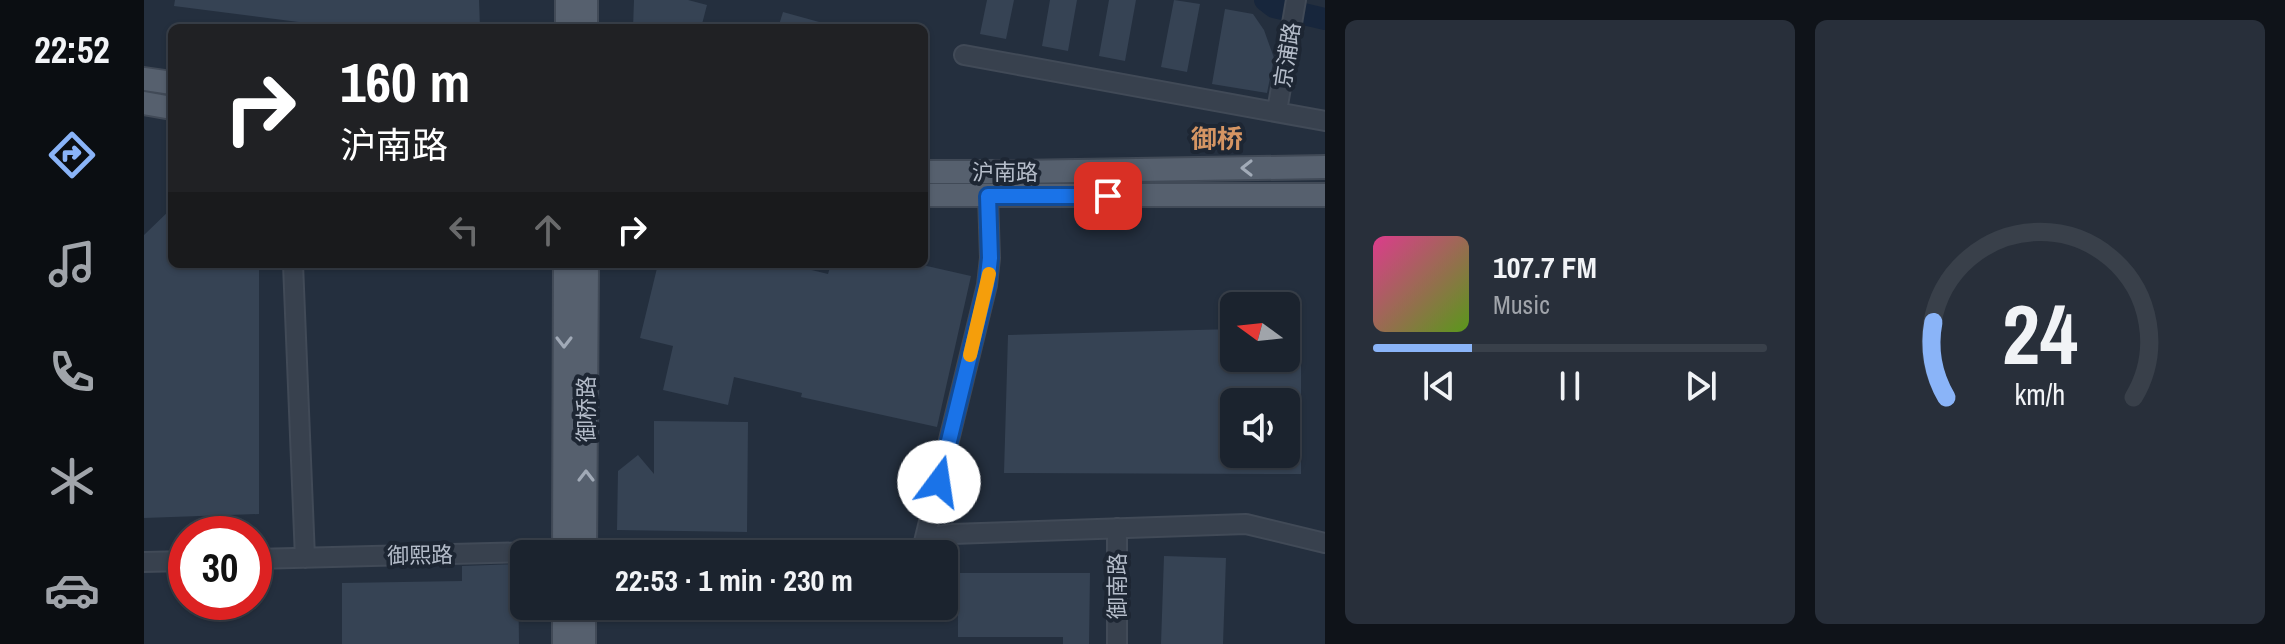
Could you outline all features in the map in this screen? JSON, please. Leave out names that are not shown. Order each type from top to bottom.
[{"type":"main road","points":[[567,0],[567,24]]},
{"type":"main road","points":[[586,0],[586,24]]},
{"type":"main road","points":[[144,79],[168,82]]},
{"type":"main road","points":[[144,103],[168,107]]},
{"type":"main road","name":"沪南路","points":[[928,172],[1325,167]]},
{"type":"main road","name":"沪南路","points":[[928,195],[1325,195]]},
{"type":"main road","name":"御桥路","points":[[565,268],[574,540]]},
{"type":"main road","name":"御桥路","points":[[575,540],[587,268]]},
{"type":"main road","points":[[564,620],[564,644]]},
{"type":"main road","points":[[584,620],[584,644]]},
{"type":"street","name":"京浦路","points":[[1277,111],[1296,0]]},
{"type":"street","points":[[964,55],[1325,121]]},
{"type":"street","points":[[924,540],[987,285],[990,258],[988,196]]},
{"type":"street","points":[[293,268],[305,558]]},
{"type":"street","points":[[938,540],[952,534],[1246,524],[1325,543]]},
{"type":"street","name":"御南路","points":[[1117,528],[1117,644]]},
{"type":"street","name":"御熙路","points":[[272,559],[510,554]]},
{"type":"street","points":[[144,562],[168,561]]},
{"type":"building","points":[[175,0],[479,0],[480,24],[314,24],[174,6]]},
{"type":"building","points":[[634,0],[688,0],[707,5],[702,24],[633,24]]},
{"type":"building","points":[[987,0],[1014,0],[1006,39],[980,34]]},
{"type":"building","points":[[1050,0],[1077,0],[1068,51],[1042,46]]},
{"type":"building","points":[[1109,0],[1136,0],[1125,61],[1099,56]]},
{"type":"building","points":[[1174,0],[1200,4],[1187,72],[1161,67]]},
{"type":"building","points":[[1225,9],[1253,14],[1264,30],[1274,58],[1267,93],[1212,84]]},
{"type":"building","points":[[783,12],[826,24],[779,24]]},
{"type":"building","points":[[168,212],[168,268],[259,268],[259,514],[144,518],[144,235]]},
{"type":"building","points":[[928,266],[971,276],[937,427],[801,397],[802,393],[734,377],[728,405],[663,390],[673,346],[640,338],[657,268],[803,268],[828,274],[830,268]]},
{"type":"building","points":[[1301,327],[1301,474],[1004,473],[1008,335],[1220,329],[1220,372],[1300,372]]},
{"type":"building","points":[[654,421],[748,422],[747,532],[617,530],[618,471],[638,455],[654,474]]},
{"type":"building","points":[[1164,556],[1226,558],[1223,644],[1161,644]]},
{"type":"building","points":[[510,564],[510,620],[519,620],[519,644],[342,644],[342,583],[462,581],[462,566]]},
{"type":"building","points":[[958,573],[1090,573],[1089,644],[1063,644],[1063,637],[958,637]]},
{"type":"waterway","points":[[1265,0],[1274,7],[1325,19]]},
{"type":"slow traffic","points":[[970,355],[989,274]]},
{"type":"district","name":"御桥","points":[[1217,139]]},
{"type":"route","points":[[939,482],[987,285],[990,258],[988,196],[1108,196]]}]
